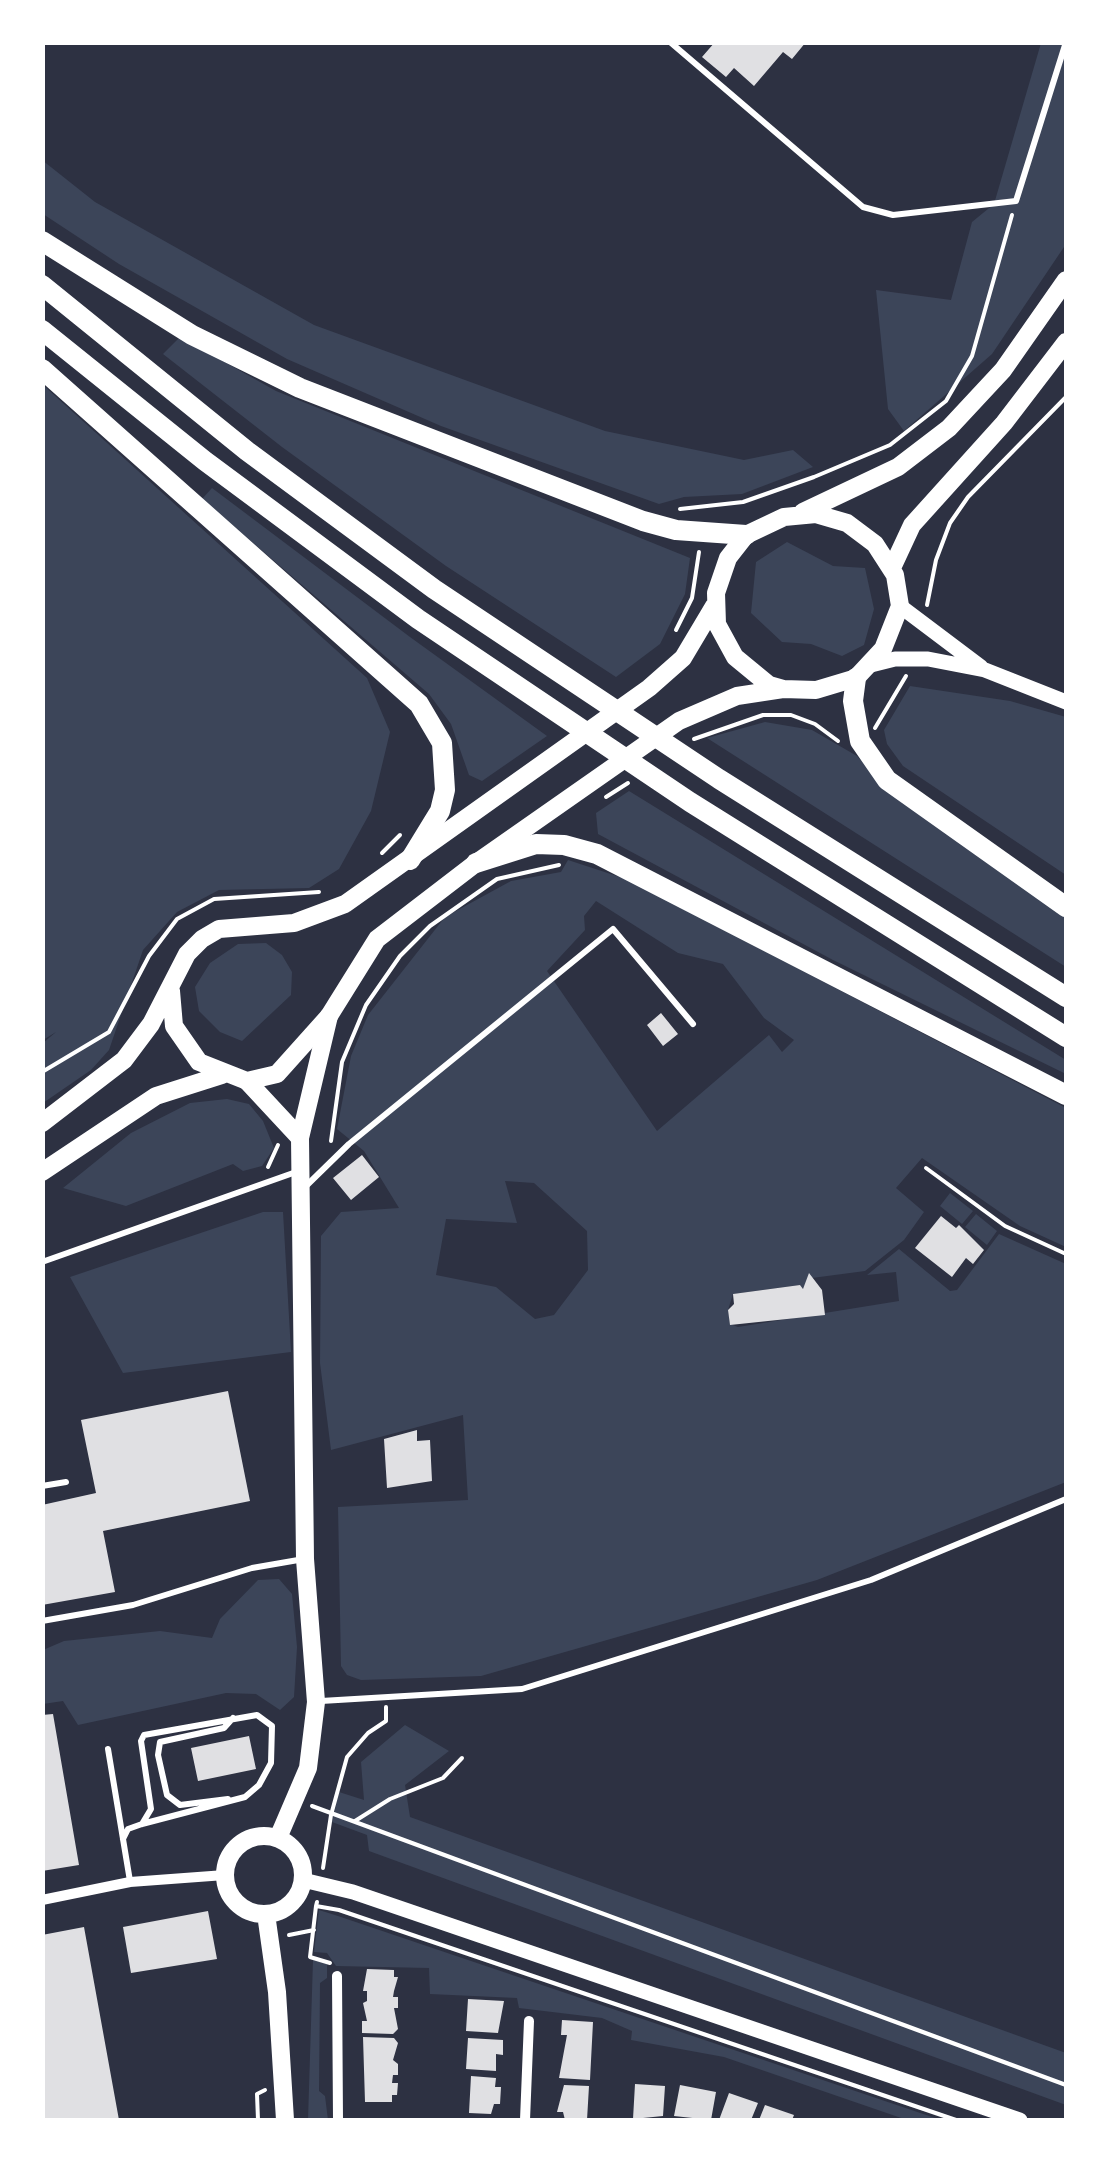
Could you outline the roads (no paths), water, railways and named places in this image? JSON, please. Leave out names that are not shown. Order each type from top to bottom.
[{"type":"highway","points":[[42,241],[192,334],[317,395],[643,521],[676,530],[746,535]]},
{"type":"highway","points":[[42,286],[248,452],[550,669],[1066,997]]},
{"type":"highway","points":[[42,330],[330,556],[516,686],[690,802],[1066,1036]]},
{"type":"highway","points":[[42,369],[264,570],[399,684],[431,720],[442,743],[445,790],[440,811],[410,860]]},
{"type":"highway","points":[[864,672],[853,701],[860,741],[887,780],[1066,906]]},
{"type":"highway","points":[[476,863],[536,844],[564,844],[597,854],[1066,1095]]},
{"type":"main road","points":[[42,1123],[124,1060],[172,988],[186,954],[219,929],[322,916],[410,860],[670,671],[697,638],[714,606],[728,558],[746,535],[898,468],[950,428],[1003,370],[1066,280]]},
{"type":"main road","points":[[892,568],[912,526],[1004,423],[1066,342]]},
{"type":"main road","points":[[172,988],[170,1009],[181,1041],[199,1062],[248,1081],[276,1074],[329,1016],[376,939],[476,863],[690,715],[736,696],[783,689],[816,690],[864,672],[894,629],[900,606],[892,568],[875,544],[847,523],[827,516],[794,515]]},
{"type":"main road","points":[[714,606],[717,624],[735,657],[760,680],[783,689]]},
{"type":"main road","points":[[278,1838],[308,1768],[316,1702],[305,1559],[300,1138],[329,1016]]},
{"type":"main road","points":[[42,1172],[156,1096],[222,1074]]},
{"type":"main road","points":[[248,1081],[300,1138]]},
{"type":"main road","points":[[266,1836],[278,1838],[298,1855],[312,1882],[291,1904],[266,1914],[238,1904],[225,1875],[227,1863],[242,1843],[266,1836]]},
{"type":"main road","points":[[266,1914],[285,2120]]},
{"type":"street","points":[[900,606],[985,670]]},
{"type":"street","points":[[864,672],[911,658],[985,670],[1066,702]]},
{"type":"street","points":[[42,1900],[130,1882],[225,1875]]},
{"type":"street","points":[[312,1882],[1020,2120]]},
{"type":"street","points":[[337,1976],[338,2120]]},
{"type":"street","points":[[526,2120],[530,2021]]},
{"type":"lane","points":[[670,42],[862,207],[892,216],[1016,201],[1066,42]]},
{"type":"lane","points":[[42,1262],[303,1179],[613,928],[693,1024]]},
{"type":"lane","points":[[42,1486],[66,1482]]},
{"type":"lane","points":[[316,1702],[522,1689],[871,1580],[1066,1499]]},
{"type":"lane","points":[[42,1622],[132,1605],[252,1568],[305,1559]]},
{"type":"lane","points":[[123,1839],[128,1829],[239,1799],[259,1785],[271,1763],[272,1726],[258,1716],[144,1735],[141,1741],[151,1809],[142,1824]]},
{"type":"lane","points":[[233,1718],[224,1728],[160,1742],[158,1755],[167,1795],[180,1804],[209,1798],[239,1799]]},
{"type":"lane","points":[[108,1749],[130,1882]]}]
